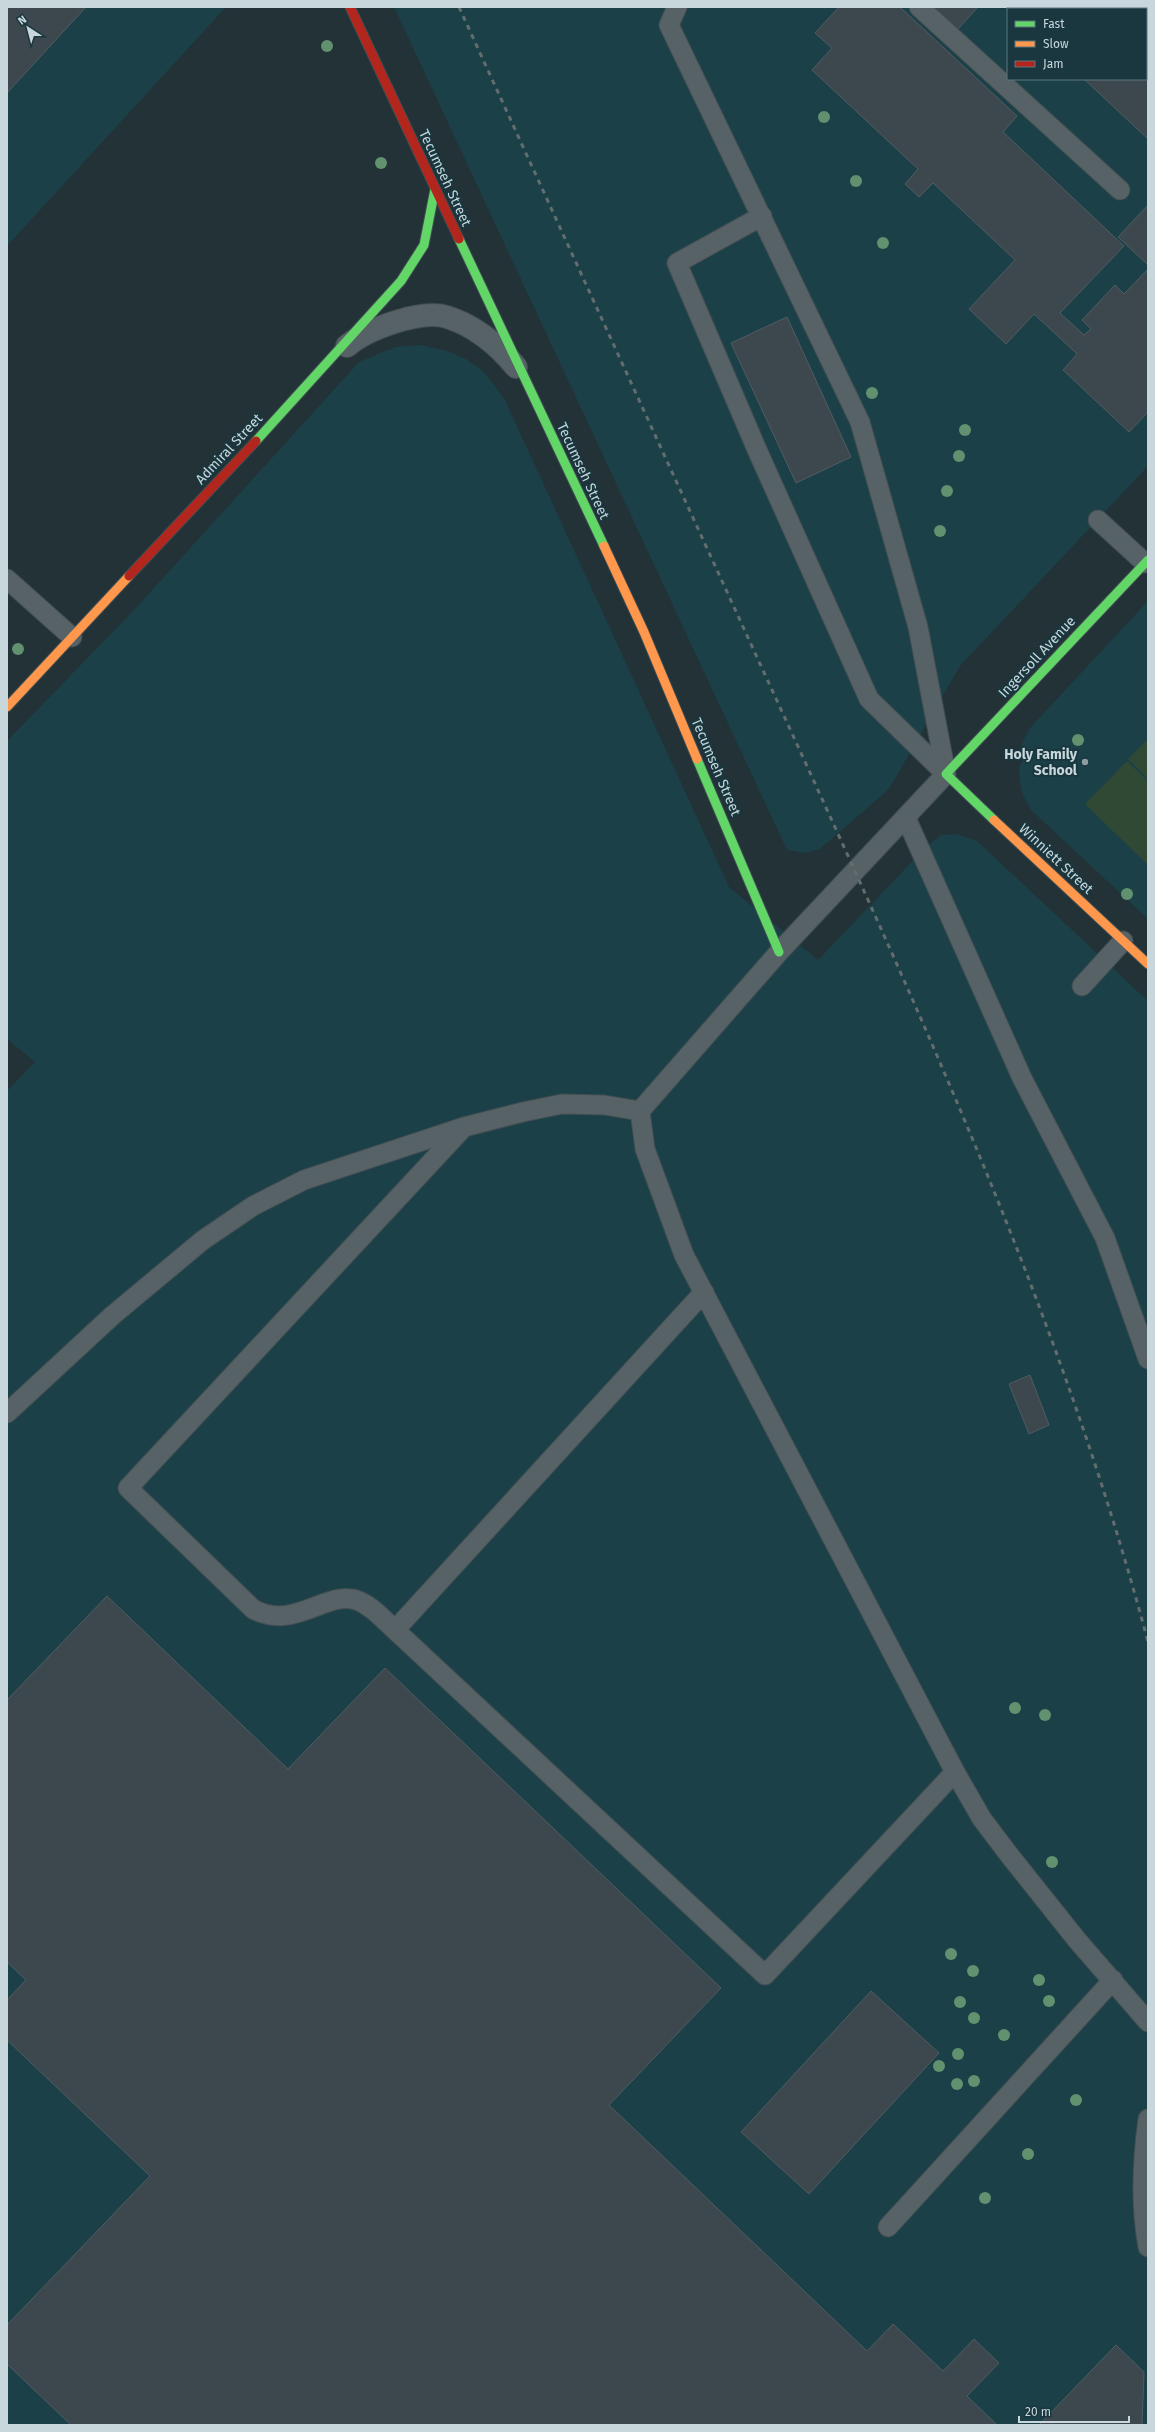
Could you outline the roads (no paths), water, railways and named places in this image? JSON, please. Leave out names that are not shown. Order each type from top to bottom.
[{"type":"street","name":"Tecumseh Street","points":[[350,7],[520,372],[644,632],[779,952]]},
{"type":"street","name":"Admiral Street","points":[[7,707],[333,358],[401,281],[424,246],[435,189]]},
{"type":"street","points":[[333,358],[359,336],[389,324],[421,316],[446,317],[472,329],[499,346],[520,372]]},
{"type":"street","name":"Ingersoll Avenue","points":[[946,774],[1146,561]]},
{"type":"street","name":"Winniett Street","points":[[946,774],[1148,964]]},
{"type":"lane","points":[[659,7],[762,216],[860,422],[918,627],[946,774]]},
{"type":"lane","points":[[669,25],[677,7]]},
{"type":"lane","points":[[919,7],[1120,190]]},
{"type":"lane","points":[[762,216],[677,262],[758,452],[869,700],[946,774]]},
{"type":"lane","points":[[1098,520],[1146,561]]},
{"type":"lane","points":[[7,579],[72,637]]},
{"type":"lane","points":[[946,774],[779,952],[640,1111],[645,1149],[657,1186],[684,1255],[955,1772],[982,1819],[1077,1940],[1148,2022]]},
{"type":"lane","points":[[906,818],[1022,1078],[1105,1238],[1148,1358]]},
{"type":"lane","points":[[1082,986],[1123,941]]},
{"type":"lane","points":[[7,1413],[113,1315],[203,1240],[253,1206],[304,1180],[464,1127],[562,1104],[604,1105],[640,1111]]},
{"type":"lane","points":[[464,1127],[128,1488],[253,1609],[261,1614],[268,1616],[290,1616],[344,1599],[359,1600],[375,1611],[765,1976],[955,1772]]},
{"type":"lane","points":[[394,1630],[704,1292]]},
{"type":"lane","points":[[888,2227],[1113,1980]]},
{"type":"lane","points":[[1148,2119],[1142,2176],[1143,2221],[1148,2247]]},
{"type":"railway","points":[[459,7],[851,862],[948,1080],[994,1190],[1037,1301],[1078,1414],[1115,1527],[1148,1642]]},
{"type":"place","name":"Holy Family School","points":[[1085,762]]}]
